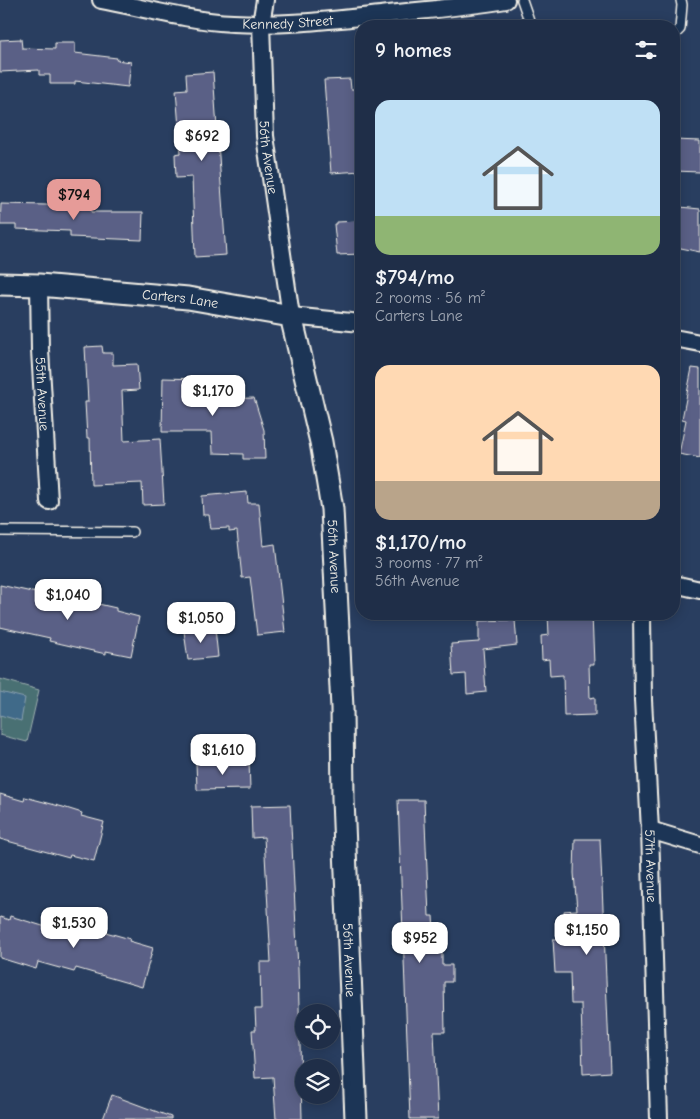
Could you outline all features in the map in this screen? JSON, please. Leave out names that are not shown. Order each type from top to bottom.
[{"type":"street","name":"Kennedy Street","points":[[101,0],[208,21],[261,24],[328,20],[506,0]]},
{"type":"street","name":"56th Avenue","points":[[265,0],[261,24],[265,136],[292,316],[321,442],[332,509],[342,698],[343,799],[356,1119]]},
{"type":"street","name":"Carters Lane","points":[[0,284],[39,285],[188,298],[292,316],[355,321]]},
{"type":"street","name":"55th Avenue","points":[[39,285],[40,350],[49,501]]},
{"type":"street","points":[[680,339],[700,344]]},
{"type":"street","points":[[680,585],[700,590]]},
{"type":"street","name":"57th Avenue","points":[[642,620],[643,700],[650,830],[659,1119]]},
{"type":"street","points":[[650,830],[700,844]]},
{"type":"lane","points":[[522,0],[529,20]]},
{"type":"lane","points":[[680,28],[681,0]]},
{"type":"lane","points":[[0,531],[132,532]]},
{"type":"green space","points":[[0,679],[39,690],[27,742],[0,735]]},
{"type":"water","points":[[0,692],[25,698],[21,721],[0,715]]},
{"type":"building","points":[[21,39],[22,48],[55,49],[55,43],[75,43],[75,53],[117,58],[116,60],[131,62],[128,87],[75,81],[75,84],[50,84],[50,75],[39,75],[39,70],[0,72],[0,40]]},
{"type":"building","points":[[213,72],[226,255],[195,257],[192,177],[176,178],[175,154],[181,153],[176,90],[187,89],[186,74]]},
{"type":"building","points":[[350,79],[351,89],[355,89],[355,171],[331,173],[324,80]]},
{"type":"building","points":[[680,140],[700,141],[700,172],[680,171]]},
{"type":"building","points":[[1,204],[91,206],[91,212],[143,212],[142,240],[70,237],[70,231],[16,229],[16,225],[0,225]]},
{"type":"building","points":[[680,207],[700,209],[700,252],[680,248]]},
{"type":"building","points":[[355,221],[355,254],[337,255],[334,224],[336,222]]},
{"type":"building","points":[[102,346],[103,353],[113,353],[113,365],[137,364],[139,390],[122,391],[124,441],[160,439],[164,504],[143,505],[142,483],[91,485],[90,438],[87,438],[85,402],[88,402],[85,347]]},
{"type":"building","points":[[692,368],[700,369],[700,458],[680,454],[686,420],[682,419]]},
{"type":"building","points":[[163,378],[210,381],[210,395],[217,395],[217,399],[254,398],[264,430],[265,459],[243,459],[243,454],[213,453],[212,432],[162,432]]},
{"type":"building","points":[[247,492],[248,503],[259,503],[263,546],[275,544],[285,632],[257,635],[250,577],[242,578],[237,531],[229,532],[229,528],[211,529],[209,515],[203,515],[202,496]]},
{"type":"building","points":[[0,585],[59,598],[59,595],[116,608],[116,611],[139,617],[131,656],[106,651],[106,654],[49,641],[50,638],[0,627]]},
{"type":"building","points":[[515,620],[517,645],[483,649],[486,692],[467,694],[466,674],[453,675],[451,644],[479,642],[479,621]]},
{"type":"building","points":[[548,620],[592,620],[594,664],[589,664],[590,698],[595,697],[595,715],[564,716],[563,675],[550,676],[549,659],[542,660],[541,636],[549,635]]},
{"type":"building","points":[[215,628],[218,657],[188,660],[184,631]]},
{"type":"building","points":[[249,761],[250,789],[197,790],[196,762]]},
{"type":"building","points":[[0,794],[24,801],[25,797],[63,807],[82,813],[81,816],[104,822],[94,861],[70,855],[69,858],[0,839]]},
{"type":"building","points":[[398,800],[424,800],[429,916],[433,916],[435,948],[442,947],[442,965],[452,965],[452,982],[444,982],[445,1032],[434,1032],[438,1119],[410,1119]]},
{"type":"building","points":[[290,805],[299,1004],[295,1004],[295,1049],[300,1049],[300,1059],[295,1059],[295,1104],[302,1104],[302,1119],[276,1119],[273,1077],[255,1078],[252,1030],[256,1030],[255,1009],[261,1009],[260,962],[271,962],[264,837],[252,838],[251,806]]},
{"type":"building","points":[[575,839],[600,839],[610,1072],[583,1074],[581,1004],[571,1004],[570,973],[555,973],[553,939],[565,939],[564,911],[577,910],[574,873]]},
{"type":"building","points":[[10,916],[46,927],[48,919],[73,926],[74,923],[130,939],[129,941],[153,948],[142,987],[76,968],[74,972],[38,962],[36,969],[0,958],[0,917],[9,920]]},
{"type":"building","points":[[112,1095],[171,1117],[171,1119],[103,1119]]}]
